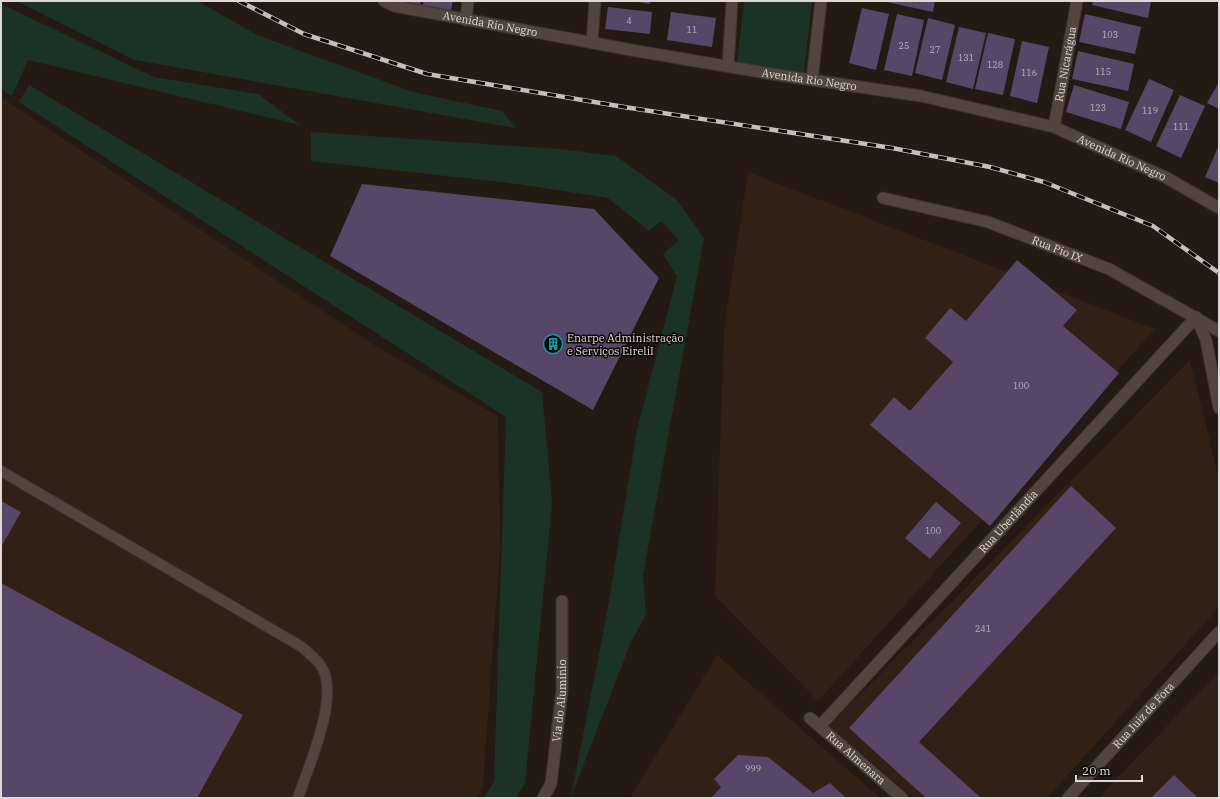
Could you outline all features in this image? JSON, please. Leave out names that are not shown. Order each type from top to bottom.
[{"type":"street","points":[[466,20],[468,1]]},
{"type":"street","points":[[592,43],[595,1]]},
{"type":"street","points":[[728,66],[732,1]]},
{"type":"street","points":[[812,79],[821,1]]},
{"type":"street","name":"Rua Nicarágua","points":[[1054,127],[1077,1]]},
{"type":"street","name":"Avenida Rio Negro","points":[[387,2],[394,6],[592,43],[921,96],[1054,127],[1167,178],[1219,208]]},
{"type":"street","name":"Rua Pio IX","points":[[883,198],[988,222],[1108,269],[1196,316],[1219,331]]},
{"type":"street","points":[[1196,316],[1206,340],[1219,408]]},
{"type":"street","name":"Rua Uberlândia","points":[[820,726],[1196,316]]},
{"type":"street","name":"Via do Alumínio","points":[[543,798],[551,784],[562,691],[562,601]]},
{"type":"street","name":"Rua Juiz de Fora","points":[[1068,798],[1219,632]]},
{"type":"street","name":"Rua Almenara","points":[[810,718],[902,798]]},
{"type":"lane","points":[[1,471],[302,647],[322,667],[329,688],[325,716],[298,798]]},
{"type":"shaded area","points":[[1,97],[374,345],[498,416],[500,546],[483,787],[477,798],[1,798]]},
{"type":"shaded area","points":[[748,172],[1155,329],[818,701],[715,596],[724,328]]},
{"type":"shaded area","points":[[1190,360],[1219,479],[1219,607],[1047,798],[912,798],[829,726]]},
{"type":"shaded area","points":[[717,655],[880,798],[630,798]]},
{"type":"shaded area","points":[[1219,672],[1219,798],[1098,798]]},
{"type":"green space","points":[[17,1],[198,1],[257,35],[413,92],[502,111],[516,128],[135,60]]},
{"type":"green space","points":[[744,1],[812,1],[804,72],[737,64]]},
{"type":"green space","points":[[1,4],[154,77],[258,94],[300,125],[28,60],[12,96],[1,89]]},
{"type":"green space","points":[[29,85],[542,392],[552,503],[525,783],[516,798],[484,798],[494,781],[506,417],[19,102]]},
{"type":"green space","points":[[311,132],[559,149],[616,156],[677,200],[704,238],[643,575],[646,615],[631,642],[571,797],[607,613],[637,430],[677,276],[663,254],[679,240],[661,221],[649,231],[608,198],[518,184],[311,161]]},
{"type":"building","points":[[391,1],[421,1],[419,8]]},
{"type":"building","points":[[424,1],[453,1],[450,14],[422,8]]},
{"type":"building","points":[[632,1],[650,1],[650,4]]},
{"type":"building","points":[[882,1],[935,1],[933,12]]},
{"type":"building","points":[[1093,1],[1151,1],[1148,18],[1092,5]]},
{"type":"building","points":[[608,7],[652,12],[650,34],[605,29]]},
{"type":"building","points":[[862,8],[889,14],[876,70],[849,63]]},
{"type":"building","points":[[671,12],[716,18],[712,47],[667,40]]},
{"type":"building","points":[[897,14],[924,20],[912,76],[884,70]]},
{"type":"building","points":[[1085,14],[1141,27],[1135,54],[1079,42]]},
{"type":"building","points":[[928,18],[955,25],[942,80],[915,73]]},
{"type":"building","points":[[959,27],[986,33],[973,89],[946,82]]},
{"type":"building","points":[[988,33],[1015,39],[1003,95],[975,89]]},
{"type":"building","points":[[1022,41],[1049,47],[1037,103],[1010,96]]},
{"type":"building","points":[[1078,51],[1134,64],[1128,91],[1072,79]]},
{"type":"building","points":[[1149,79],[1174,90],[1151,142],[1125,130]]},
{"type":"building","points":[[1219,82],[1219,109],[1207,103]]},
{"type":"building","points":[[1074,85],[1129,102],[1121,129],[1066,112]]},
{"type":"building","points":[[1180,95],[1205,106],[1181,158],[1156,146]]},
{"type":"building","points":[[1219,145],[1219,183],[1205,177]]},
{"type":"building","name":"Enarpe Administração e Serviços EireliI","points":[[362,184],[594,209],[659,278],[593,410],[330,256]]},
{"type":"building","points":[[1017,260],[1077,310],[1063,326],[1119,373],[990,526],[870,425],[894,397],[910,411],[953,362],[925,338],[950,308],[966,321]]},
{"type":"building","points":[[1071,486],[1116,528],[919,742],[981,798],[926,798],[849,728]]},
{"type":"building","points":[[1,501],[21,512],[1,547]]},
{"type":"building","points":[[936,502],[961,523],[930,559],[905,538]]},
{"type":"building","points":[[1,583],[243,715],[197,798],[1,798]]},
{"type":"building","points":[[738,755],[768,757],[813,793],[830,783],[846,798],[711,798],[721,787],[714,779]]},
{"type":"building","points":[[1174,775],[1198,798],[1151,798]]},
{"type":"railway","points":[[239,1],[304,34],[427,74],[624,107],[892,148],[990,167],[1044,182],[1153,226],[1219,273]]},
{"type":"place","name":"Enarpe Administração e Serviços EireliI","points":[[553,344]]}]
